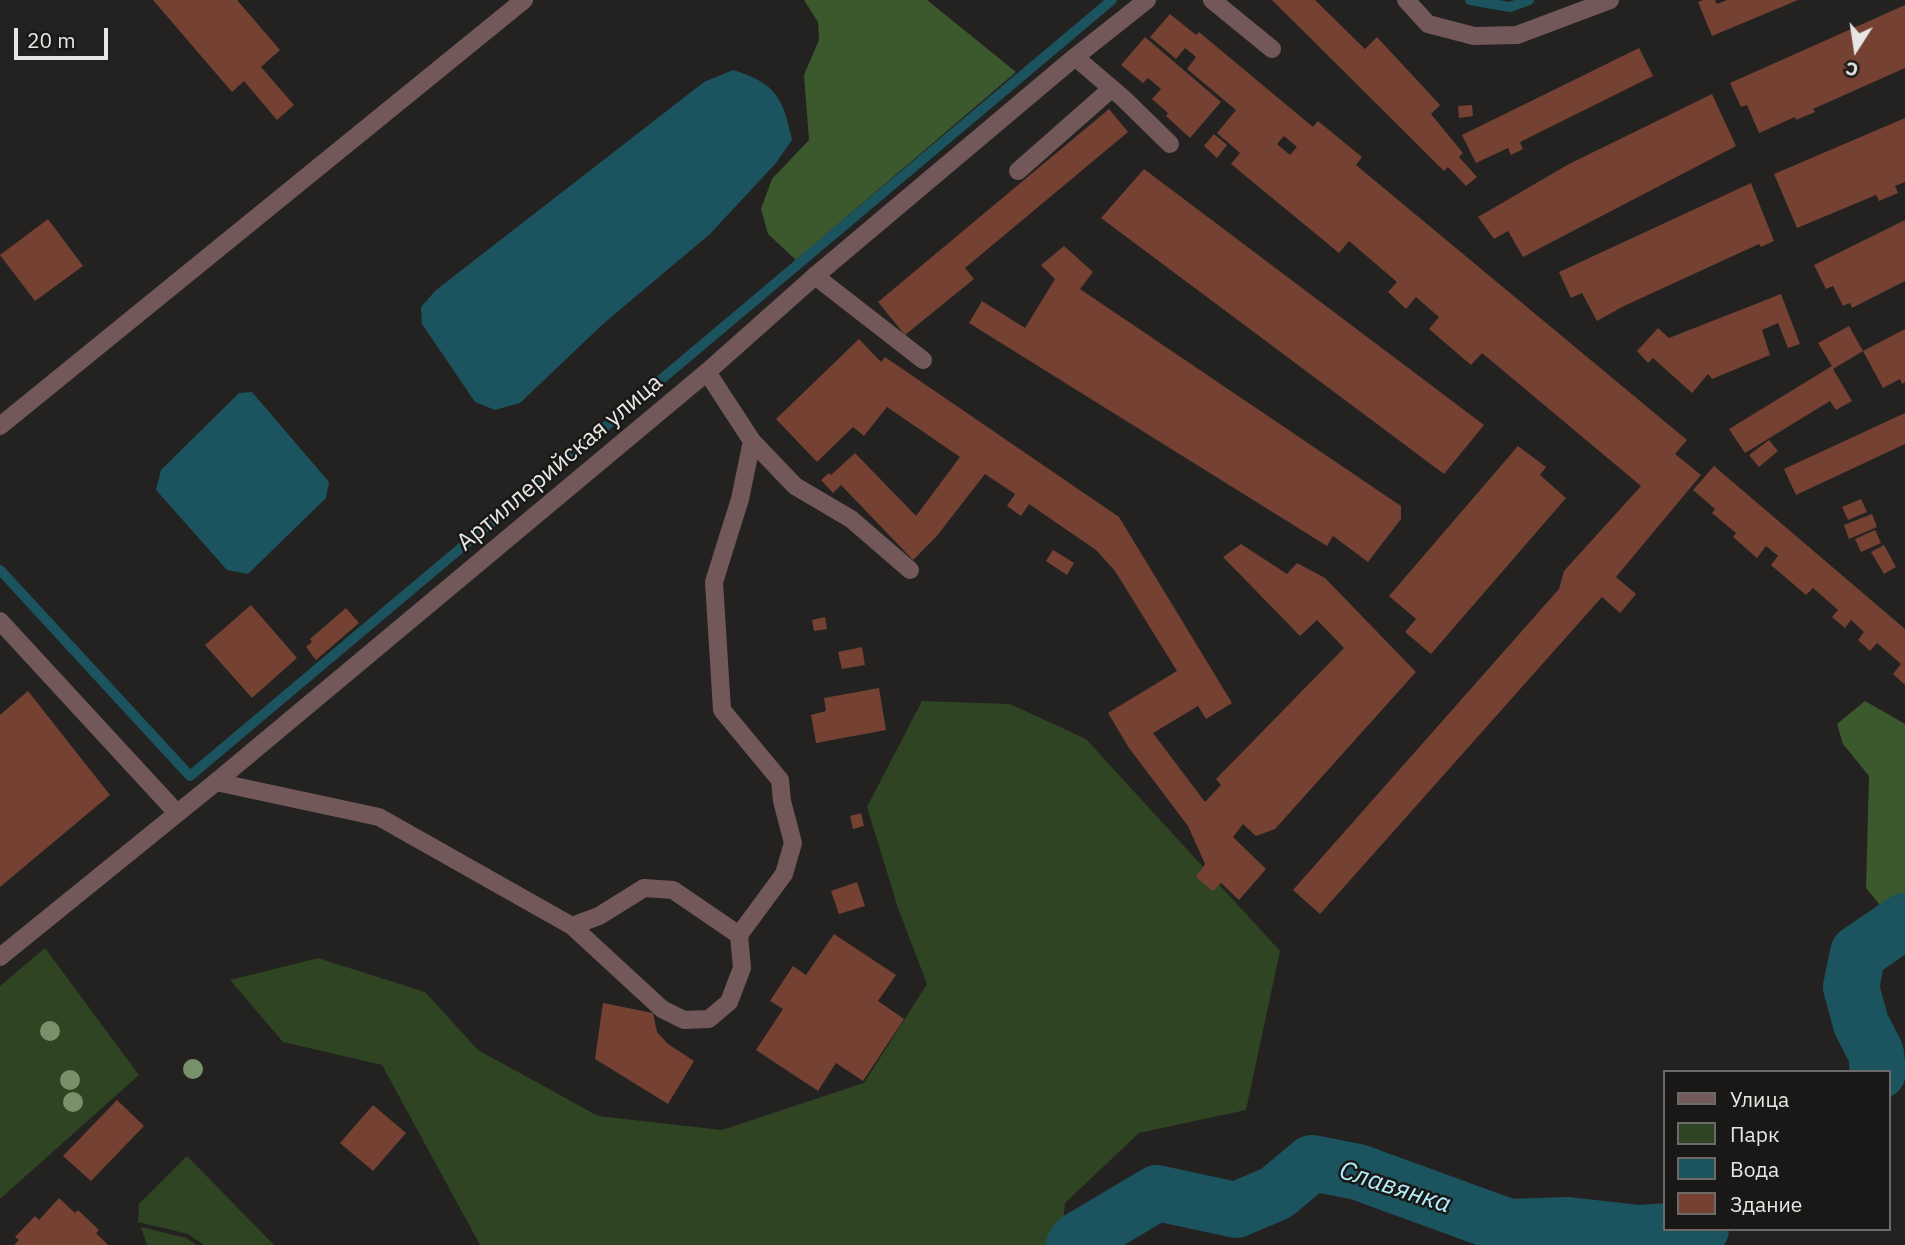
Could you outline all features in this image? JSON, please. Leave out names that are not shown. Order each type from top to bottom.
[{"type":"street","points":[[0,426],[524,0]]},
{"type":"street","name":"Артиллерийская улица","points":[[0,957],[216,782],[707,372],[815,276],[1146,0]]},
{"type":"street","points":[[1212,0],[1272,49]]},
{"type":"street","points":[[1406,0],[1428,24],[1474,36],[1517,35],[1610,0]]},
{"type":"street","points":[[1075,57],[1170,144]]},
{"type":"street","points":[[1018,171],[1111,89]]},
{"type":"street","points":[[815,276],[923,360]]},
{"type":"street","points":[[707,372],[752,441],[795,486],[851,519],[910,570]]},
{"type":"street","points":[[216,782],[379,817],[572,926],[662,1009],[684,1020],[709,1019],[729,1002],[742,968],[739,935],[784,874],[793,843],[782,801],[780,780],[722,710],[714,582],[740,499],[752,441]]},
{"type":"street","points":[[0,621],[177,813]]},
{"type":"street","points":[[572,926],[599,916],[644,888],[673,890],[739,935]]},
{"type":"green space","points":[[804,0],[927,0],[1016,72],[796,260],[768,234],[761,209],[772,179],[809,140],[804,75],[819,40],[818,22]]},
{"type":"green space","points":[[922,701],[1010,704],[1086,739],[1280,951],[1246,1110],[1139,1133],[1065,1203],[1061,1245],[480,1245],[382,1065],[283,1042],[230,980],[318,958],[425,992],[478,1050],[598,1116],[722,1130],[864,1083],[927,984],[898,908],[867,807]]},
{"type":"green space","points":[[1865,701],[1905,724],[1905,901],[1884,910],[1866,888],[1869,776],[1843,744],[1837,724]]},
{"type":"green space","points":[[45,948],[139,1075],[0,1199],[0,986]]},
{"type":"green space","points":[[187,1156],[274,1245],[204,1245],[188,1234],[138,1222],[139,1204]]},
{"type":"green space","points":[[141,1227],[186,1238],[197,1245],[147,1245]]},
{"type":"water","points":[[733,70],[768,87],[781,103],[792,140],[776,163],[710,234],[603,324],[520,403],[495,410],[475,402],[422,324],[421,307],[436,290],[704,82]]},
{"type":"water","points":[[252,392],[329,482],[326,498],[248,574],[227,570],[156,490],[161,470],[239,393]]},
{"type":"building","points":[[153,0],[237,0],[280,50],[261,67],[294,105],[277,120],[244,81],[232,92]]},
{"type":"building","points":[[1272,0],[1315,0],[1365,49],[1377,37],[1440,105],[1431,114],[1463,153],[1459,157],[1477,177],[1466,186],[1448,167],[1444,171]]},
{"type":"building","points":[[1715,0],[1717,4],[1727,0],[1798,0],[1712,36],[1698,2]]},
{"type":"building","points":[[1905,5],[1905,68],[1813,109],[1815,112],[1796,120],[1795,117],[1759,133],[1747,105],[1741,107],[1730,83]]},
{"type":"building","points":[[1170,14],[1196,35],[1199,32],[1313,127],[1318,121],[1362,157],[1356,165],[1687,440],[1675,454],[1701,475],[1616,577],[1636,594],[1620,613],[1602,597],[1320,914],[1293,890],[1559,589],[1564,571],[1641,486],[1482,353],[1471,365],[1429,329],[1439,317],[1416,297],[1406,309],[1388,292],[1397,282],[1349,241],[1339,253],[1231,164],[1240,153],[1217,133],[1236,110],[1187,69],[1196,57],[1185,48],[1176,59],[1150,37]],"holes":[[[1284,136],[1297,147],[1290,155],[1277,144]]]},
{"type":"building","points":[[1145,37],[1221,102],[1190,138],[1152,99],[1161,89],[1148,78],[1143,83],[1121,65]]},
{"type":"building","points":[[1639,48],[1653,76],[1520,142],[1523,149],[1511,155],[1508,148],[1476,163],[1462,135]]},
{"type":"building","points":[[1712,94],[1736,146],[1523,257],[1508,231],[1494,239],[1478,217],[1569,164]]},
{"type":"building","points":[[1472,105],[1473,116],[1459,118],[1458,106]]},
{"type":"building","points":[[1109,109],[1128,132],[965,268],[974,279],[905,335],[878,302]]},
{"type":"building","points":[[1905,118],[1905,182],[1895,186],[1898,193],[1879,201],[1876,195],[1797,228],[1774,174]]},
{"type":"building","points":[[1214,134],[1227,145],[1217,158],[1204,146]]},
{"type":"building","points":[[1144,169],[1484,425],[1444,474],[1101,218]]},
{"type":"building","points":[[1751,183],[1774,241],[1761,247],[1759,244],[1597,321],[1582,293],[1571,298],[1559,272]]},
{"type":"building","points":[[48,219],[83,266],[35,301],[0,255]]},
{"type":"building","points":[[1905,220],[1905,281],[1852,308],[1850,303],[1843,306],[1833,286],[1826,289],[1814,265]]},
{"type":"building","points":[[1064,246],[1093,272],[1080,289],[1401,506],[1401,519],[1368,562],[1333,536],[1327,546],[969,323],[982,301],[1025,328],[1055,279],[1041,265]]},
{"type":"building","points":[[1781,294],[1800,344],[1788,348],[1778,323],[1762,330],[1770,355],[1712,379],[1708,374],[1692,393],[1653,358],[1648,363],[1637,351],[1658,328],[1669,338]]},
{"type":"building","points":[[1849,326],[1863,351],[1833,369],[1852,401],[1836,410],[1830,401],[1745,453],[1729,429],[1832,366],[1818,343]]},
{"type":"building","points":[[1905,329],[1905,382],[1902,384],[1900,379],[1883,388],[1863,351]]},
{"type":"building","points":[[859,339],[881,362],[885,357],[1119,517],[1232,703],[1206,719],[1198,706],[1153,733],[1205,802],[1221,785],[1216,779],[1344,648],[1317,620],[1300,636],[1223,557],[1241,544],[1287,574],[1297,563],[1325,578],[1416,672],[1275,829],[1256,836],[1243,824],[1233,837],[1266,869],[1239,900],[1221,883],[1213,891],[1196,877],[1205,864],[1188,826],[1129,748],[1108,713],[1177,671],[1115,571],[1096,550],[1029,504],[1021,516],[1007,506],[1015,494],[985,474],[936,537],[913,560],[841,485],[833,493],[821,480],[829,473],[831,475],[855,453],[916,516],[960,457],[887,407],[864,436],[853,427],[817,462],[776,419]]},
{"type":"building","points":[[1905,413],[1905,444],[1796,495],[1784,469]]},
{"type":"building","points":[[1769,440],[1778,451],[1759,467],[1749,455]]},
{"type":"building","points":[[1518,446],[1546,467],[1540,475],[1566,498],[1431,654],[1405,632],[1416,619],[1389,596]]},
{"type":"building","points":[[1714,466],[1905,629],[1905,685],[1893,674],[1901,664],[1877,643],[1870,651],[1858,640],[1864,632],[1851,620],[1845,628],[1832,617],[1838,610],[1813,588],[1806,595],[1771,565],[1778,556],[1766,546],[1757,558],[1733,537],[1736,533],[1712,513],[1715,509],[1693,490]]},
{"type":"building","points":[[1861,499],[1867,512],[1848,520],[1842,507]]},
{"type":"building","points":[[1872,514],[1877,527],[1849,539],[1844,525]]},
{"type":"building","points":[[1875,530],[1881,543],[1861,552],[1855,539]]},
{"type":"building","points":[[1884,545],[1896,567],[1884,574],[1871,552]]},
{"type":"building","points":[[1053,550],[1074,563],[1067,575],[1046,561]]},
{"type":"building","points":[[251,605],[297,658],[252,698],[205,645]]},
{"type":"building","points":[[346,608],[359,623],[316,660],[306,647],[312,642],[310,639]]},
{"type":"building","points":[[825,617],[827,629],[814,631],[812,620]]},
{"type":"building","points":[[862,647],[865,665],[842,669],[838,652]]},
{"type":"building","points":[[879,688],[886,730],[816,743],[811,715],[826,711],[824,698]]},
{"type":"building","points":[[28,691],[110,795],[0,887],[0,715]]},
{"type":"building","points":[[861,813],[864,826],[853,829],[850,816]]},
{"type":"building","points":[[857,882],[865,906],[839,914],[831,891]]},
{"type":"building","points":[[834,934],[896,975],[878,1001],[904,1019],[863,1081],[836,1063],[818,1091],[756,1050],[783,1009],[770,1001],[793,966],[806,975]]},
{"type":"building","points":[[603,1003],[653,1013],[657,1032],[668,1044],[694,1061],[668,1104],[595,1059]]},
{"type":"building","points":[[117,1100],[144,1126],[91,1181],[63,1156]]},
{"type":"building","points":[[373,1105],[406,1133],[373,1171],[340,1143]]},
{"type":"building","points":[[59,1198],[75,1213],[78,1210],[99,1230],[96,1233],[108,1245],[14,1245],[19,1240],[15,1237],[35,1216],[39,1220]]},
{"type":"waterway","points":[[0,570],[190,776],[1112,0]]},
{"type":"waterway","points":[[1470,0],[1510,7],[1529,0]]},
{"type":"waterway","name":"Славянка","points":[[1878,1070],[1876,1053],[1861,1024],[1851,987],[1858,953],[1905,921]]},
{"type":"waterway","name":"Славянка","points":[[1074,1245],[1078,1240],[1157,1193],[1236,1210],[1276,1193],[1312,1163],[1358,1172],[1509,1227],[1568,1225],[1639,1233],[1670,1231]]}]
